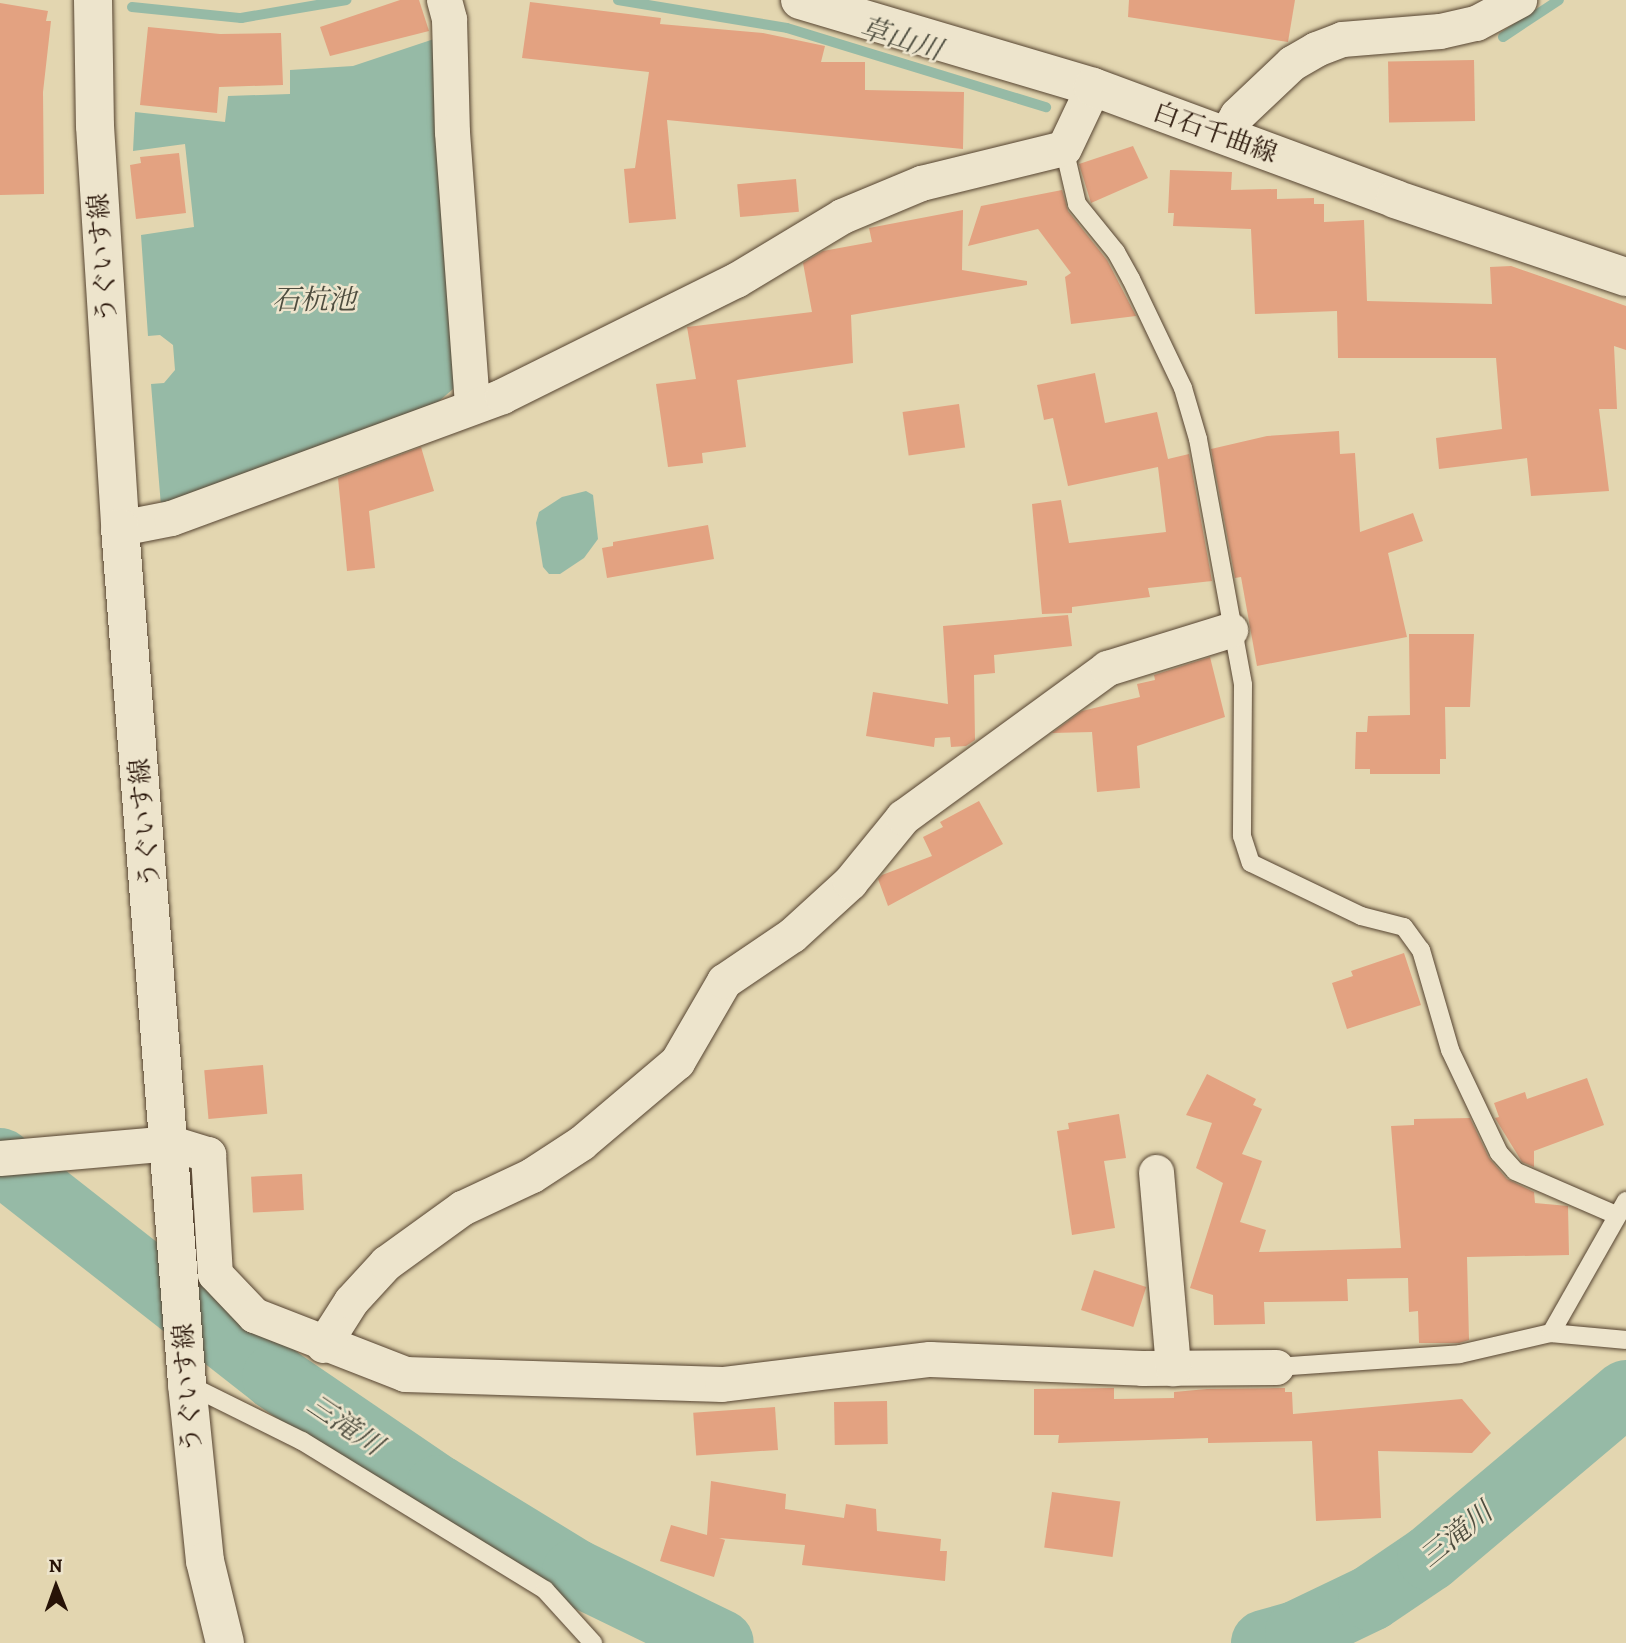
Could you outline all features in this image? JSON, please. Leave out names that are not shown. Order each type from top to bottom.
[{"type":"street","name":"うぐいす線","points":[[93,0],[95,126],[121,528],[171,1143],[187,1384],[205,1561],[225,1643]]},
{"type":"street","points":[[444,0],[449,19],[452,132],[472,404]]},
{"type":"street","name":"白石千曲線","points":[[800,0],[1093,88],[1626,277]]},
{"type":"street","points":[[1225,136],[1237,115],[1292,63],[1316,49],[1342,39],[1440,31],[1476,23],[1519,0]]},
{"type":"street","points":[[121,528],[170,517],[472,404],[502,396],[613,345],[736,280],[842,216],[921,183],[1063,148],[1093,88]]},
{"type":"street","points":[[323,1345],[351,1301],[386,1263],[461,1208],[532,1175],[581,1143],[677,1062],[724,981],[792,935],[850,882],[904,817],[1107,668],[1230,629]]},
{"type":"street","points":[[0,1158],[171,1143],[208,1154],[215,1274],[254,1315],[323,1345],[405,1374],[722,1384],[930,1359],[1173,1368],[1276,1367]]},
{"type":"street","points":[[1156,1172],[1173,1368]]},
{"type":"lane","points":[[1063,148],[1077,204],[1116,252],[1183,388],[1228,594],[1230,629],[1243,685],[1242,836],[1251,863],[1361,916],[1404,927],[1421,950],[1450,1050],[1499,1153],[1515,1171],[1621,1208],[1586,1279],[1551,1333]]},
{"type":"lane","points":[[1276,1367],[1460,1354],[1551,1333],[1626,1340]]},
{"type":"lane","points":[[187,1384],[302,1441],[545,1590],[593,1643]]},
{"type":"water","name":"石杭池","points":[[440,37],[458,375],[453,389],[438,402],[161,506],[151,384],[164,383],[175,370],[173,345],[160,335],[148,336],[141,235],[194,227],[185,144],[133,151],[135,112],[225,122],[228,96],[290,94],[290,70],[353,66]]},
{"type":"water","points":[[586,491],[593,495],[598,539],[584,558],[560,574],[549,574],[543,567],[536,523],[539,512],[562,497]]},
{"type":"building","points":[[400,0],[419,0],[429,31],[330,56],[320,27]]},
{"type":"building","points":[[1129,0],[1295,0],[1288,42],[1128,17]]},
{"type":"building","points":[[530,2],[661,18],[660,24],[763,33],[825,46],[821,62],[865,62],[865,90],[964,92],[963,149],[667,120],[676,219],[629,223],[624,169],[635,168],[649,72],[522,58]]},
{"type":"building","points":[[0,3],[48,11],[46,21],[51,21],[43,92],[44,194],[0,195]]},
{"type":"building","points":[[148,27],[220,34],[281,33],[283,85],[219,87],[217,113],[140,105]]},
{"type":"building","points":[[1474,60],[1475,121],[1389,122],[1388,62]]},
{"type":"building","points":[[1133,146],[1148,178],[1091,203],[1079,164]]},
{"type":"building","points":[[179,153],[186,213],[136,219],[130,165],[141,163],[140,157]]},
{"type":"building","points":[[1170,170],[1232,172],[1231,190],[1277,189],[1277,199],[1314,198],[1314,204],[1324,204],[1324,222],[1364,220],[1367,301],[1492,304],[1490,267],[1511,266],[1626,306],[1626,350],[1614,346],[1617,409],[1599,409],[1609,491],[1531,496],[1527,458],[1439,469],[1436,438],[1502,429],[1496,358],[1338,358],[1337,311],[1255,314],[1251,229],[1173,226],[1174,213],[1168,213]]},
{"type":"building","points":[[796,179],[799,212],[740,217],[737,184]]},
{"type":"building","points":[[1062,190],[1068,211],[1107,260],[1136,316],[1071,324],[1065,277],[1071,273],[1038,229],[968,246],[981,206]]},
{"type":"building","points":[[963,210],[962,270],[1027,281],[1027,285],[851,315],[853,363],[737,380],[746,447],[702,453],[703,463],[668,467],[656,384],[696,379],[687,327],[812,312],[803,263],[823,251],[872,242],[869,228]]},
{"type":"building","points":[[1095,373],[1105,423],[1157,412],[1168,459],[1189,454],[1212,581],[1148,588],[1150,597],[1072,607],[1072,613],[1042,614],[1032,504],[1061,500],[1069,543],[1166,532],[1158,467],[1068,486],[1053,418],[1044,420],[1037,385]]},
{"type":"building","points":[[959,404],[965,448],[909,456],[903,412]]},
{"type":"building","points":[[1339,431],[1340,454],[1355,453],[1360,532],[1413,513],[1423,541],[1388,553],[1407,637],[1257,666],[1241,577],[1235,578],[1211,449],[1267,436]]},
{"type":"building","points":[[421,447],[434,491],[369,511],[375,568],[347,571],[338,478]]},
{"type":"building","points":[[708,525],[714,559],[607,578],[602,548],[613,546],[613,542]]},
{"type":"building","points":[[1068,615],[1072,646],[994,655],[995,673],[974,675],[975,740],[966,746],[951,747],[950,737],[935,738],[934,747],[866,736],[873,692],[948,704],[943,626]]},
{"type":"building","points":[[1409,634],[1474,634],[1470,707],[1445,707],[1446,759],[1440,759],[1440,774],[1370,774],[1370,769],[1355,769],[1356,732],[1367,732],[1368,716],[1410,715]]},
{"type":"building","points":[[1210,657],[1225,717],[1137,746],[1140,788],[1097,792],[1092,732],[1052,733],[1082,711],[1140,697],[1137,684],[1155,680],[1154,675]]},
{"type":"building","points":[[979,801],[1003,844],[888,906],[878,879],[882,875],[932,856],[923,837],[943,827],[940,822]]},
{"type":"building","points":[[1404,953],[1421,1005],[1347,1029],[1332,983],[1353,976],[1351,971]]},
{"type":"building","points":[[263,1065],[267,1114],[208,1119],[204,1070]]},
{"type":"building","points":[[1207,1074],[1256,1099],[1253,1105],[1262,1109],[1242,1154],[1262,1161],[1240,1222],[1266,1230],[1259,1252],[1401,1248],[1391,1126],[1414,1125],[1414,1119],[1470,1118],[1489,1158],[1507,1179],[1534,1192],[1535,1203],[1568,1206],[1569,1255],[1467,1257],[1469,1340],[1459,1343],[1419,1343],[1418,1311],[1409,1312],[1408,1278],[1347,1279],[1348,1301],[1264,1302],[1265,1324],[1214,1325],[1213,1295],[1190,1288],[1223,1183],[1196,1168],[1212,1123],[1186,1115]]},
{"type":"building","points":[[1587,1078],[1604,1125],[1534,1151],[1534,1167],[1522,1162],[1495,1118],[1499,1117],[1494,1103],[1525,1092],[1527,1099]]},
{"type":"building","points":[[1119,1114],[1126,1158],[1104,1161],[1115,1228],[1072,1235],[1057,1131],[1069,1129],[1068,1123]]},
{"type":"building","points":[[302,1174],[304,1210],[253,1213],[251,1177]]},
{"type":"building","points":[[1094,1270],[1146,1287],[1133,1327],[1081,1310]]},
{"type":"building","points":[[1114,1388],[1114,1399],[1174,1398],[1174,1392],[1207,1389],[1285,1388],[1285,1392],[1292,1392],[1293,1414],[1462,1399],[1491,1433],[1472,1453],[1378,1451],[1381,1518],[1316,1521],[1312,1441],[1208,1443],[1208,1438],[1058,1443],[1059,1435],[1034,1435],[1034,1389]]},
{"type":"building","points":[[887,1401],[888,1444],[835,1445],[834,1402]]},
{"type":"building","points":[[775,1407],[778,1450],[696,1456],[693,1413]]},
{"type":"building","points":[[711,1481],[786,1494],[785,1509],[844,1518],[846,1504],[876,1509],[877,1531],[941,1539],[940,1551],[947,1551],[945,1581],[802,1565],[805,1545],[719,1538],[725,1540],[714,1577],[660,1561],[671,1525],[707,1535]]},
{"type":"building","points":[[1052,1492],[1120,1502],[1113,1557],[1044,1547]]},
{"type":"waterway","name":"草山川","points":[[132,7],[241,18],[346,0]]},
{"type":"waterway","name":"草山川","points":[[618,0],[787,28],[1046,107]]},
{"type":"waterway","name":"草山川","points":[[1503,37],[1559,0]]},
{"type":"waterway","name":"三滝川","points":[[0,1161],[275,1377],[438,1488],[575,1572],[721,1643]]},
{"type":"waterway","name":"三滝川","points":[[1264,1643],[1298,1633],[1371,1598],[1430,1558],[1626,1393]]}]
